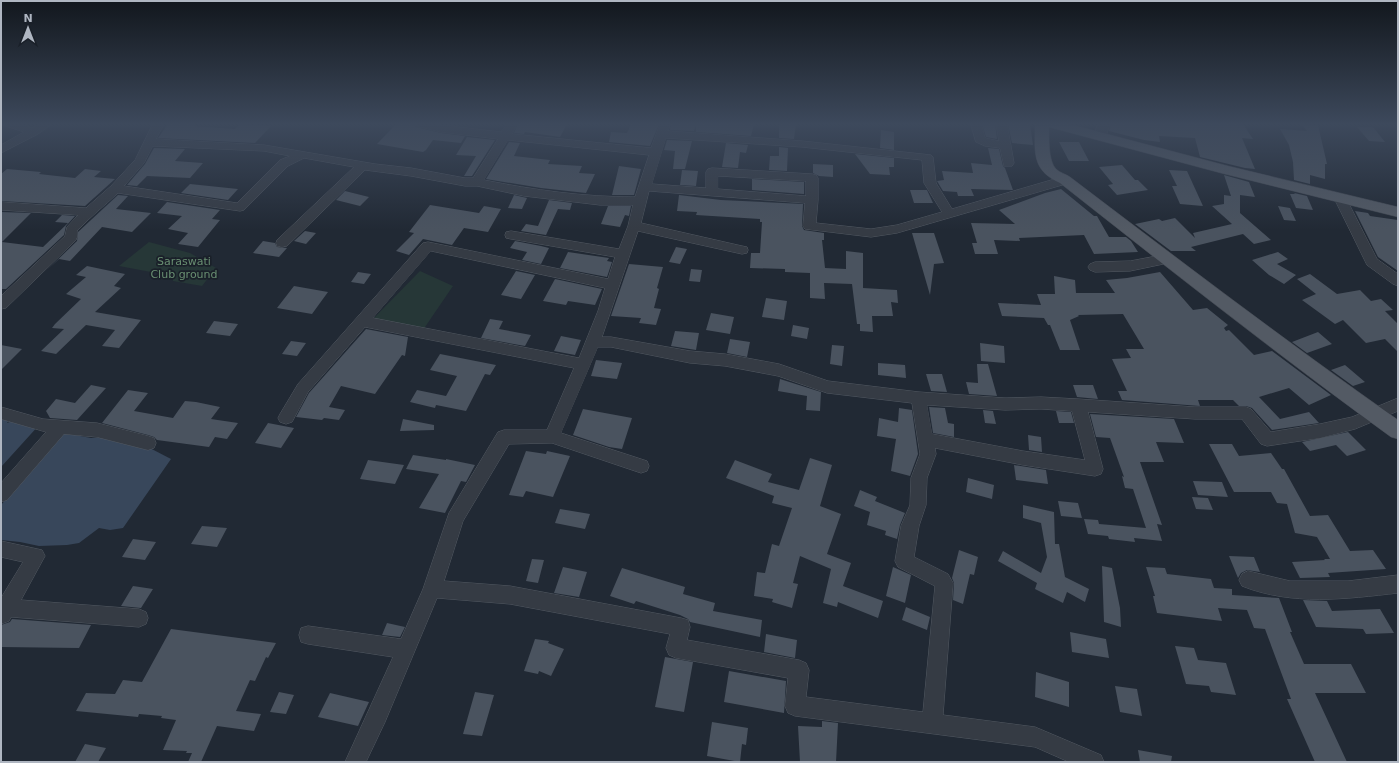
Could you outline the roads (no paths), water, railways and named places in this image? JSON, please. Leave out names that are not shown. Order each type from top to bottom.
[{"type":"main road","points":[[1044,160],[1047,169],[1054,175],[1065,180],[1332,384],[1398,431]]},
{"type":"main road","points":[[1194,160],[1226,170],[1398,212]]},
{"type":"street","points":[[1,304],[71,237],[70,230],[115,189],[141,160]]},
{"type":"street","points":[[115,189],[240,207],[284,163],[291,160]]},
{"type":"street","points":[[331,160],[465,182],[477,182],[524,192],[600,201],[643,194],[712,192],[812,200]]},
{"type":"street","points":[[477,182],[491,160]]},
{"type":"street","points":[[552,436],[582,364],[593,342],[614,285],[623,254],[634,226],[654,160]]},
{"type":"street","points":[[927,160],[930,183],[949,214]]},
{"type":"street","points":[[282,243],[362,166]]},
{"type":"street","points":[[712,192],[712,172],[812,178],[812,200],[809,226],[871,233],[898,229],[1065,180]]},
{"type":"street","points":[[1340,198],[1372,262],[1398,281]]},
{"type":"street","points":[[1,206],[88,212]]},
{"type":"street","points":[[634,226],[742,250]]},
{"type":"street","points":[[511,235],[623,254]]},
{"type":"street","points":[[286,418],[303,388],[428,246],[614,285]]},
{"type":"street","points":[[1095,268],[1130,266],[1168,259]]},
{"type":"street","points":[[361,321],[582,364]]},
{"type":"street","points":[[593,342],[611,342],[690,357],[725,360],[779,370],[827,387],[919,398],[1005,404],[1041,403],[1078,405],[1195,413],[1246,413],[1267,440],[1320,431],[1355,423],[1398,404]]},
{"type":"street","points":[[919,398],[920,418],[928,454],[919,478],[918,505],[910,526],[904,561],[942,580],[944,583],[932,724]]},
{"type":"street","points":[[925,439],[1023,458],[1095,469],[1078,405]]},
{"type":"street","points":[[1,413],[43,425],[60,428],[97,430],[148,443]]},
{"type":"street","points":[[1,495],[60,428]]},
{"type":"street","points":[[354,762],[378,716],[432,589],[455,518],[504,437],[552,436],[641,466]]},
{"type":"street","points":[[1,549],[36,556],[3,610],[140,618]]},
{"type":"street","points":[[1248,580],[1290,590],[1348,590],[1398,584]]},
{"type":"street","points":[[432,589],[510,595],[682,627],[676,648],[799,670],[796,706],[1035,737],[1094,762]]},
{"type":"street","points":[[308,635],[407,649]]},
{"type":"water","points":[[1,419],[9,419],[7,423],[12,421],[40,424],[1,467]]},
{"type":"water","points":[[64,433],[91,438],[104,437],[144,445],[171,459],[123,528],[110,530],[99,528],[79,543],[67,545],[39,546],[1,540],[1,505]]},
{"type":"park label","name":"Saraswati Club ground","points":[[184,267]]}]
